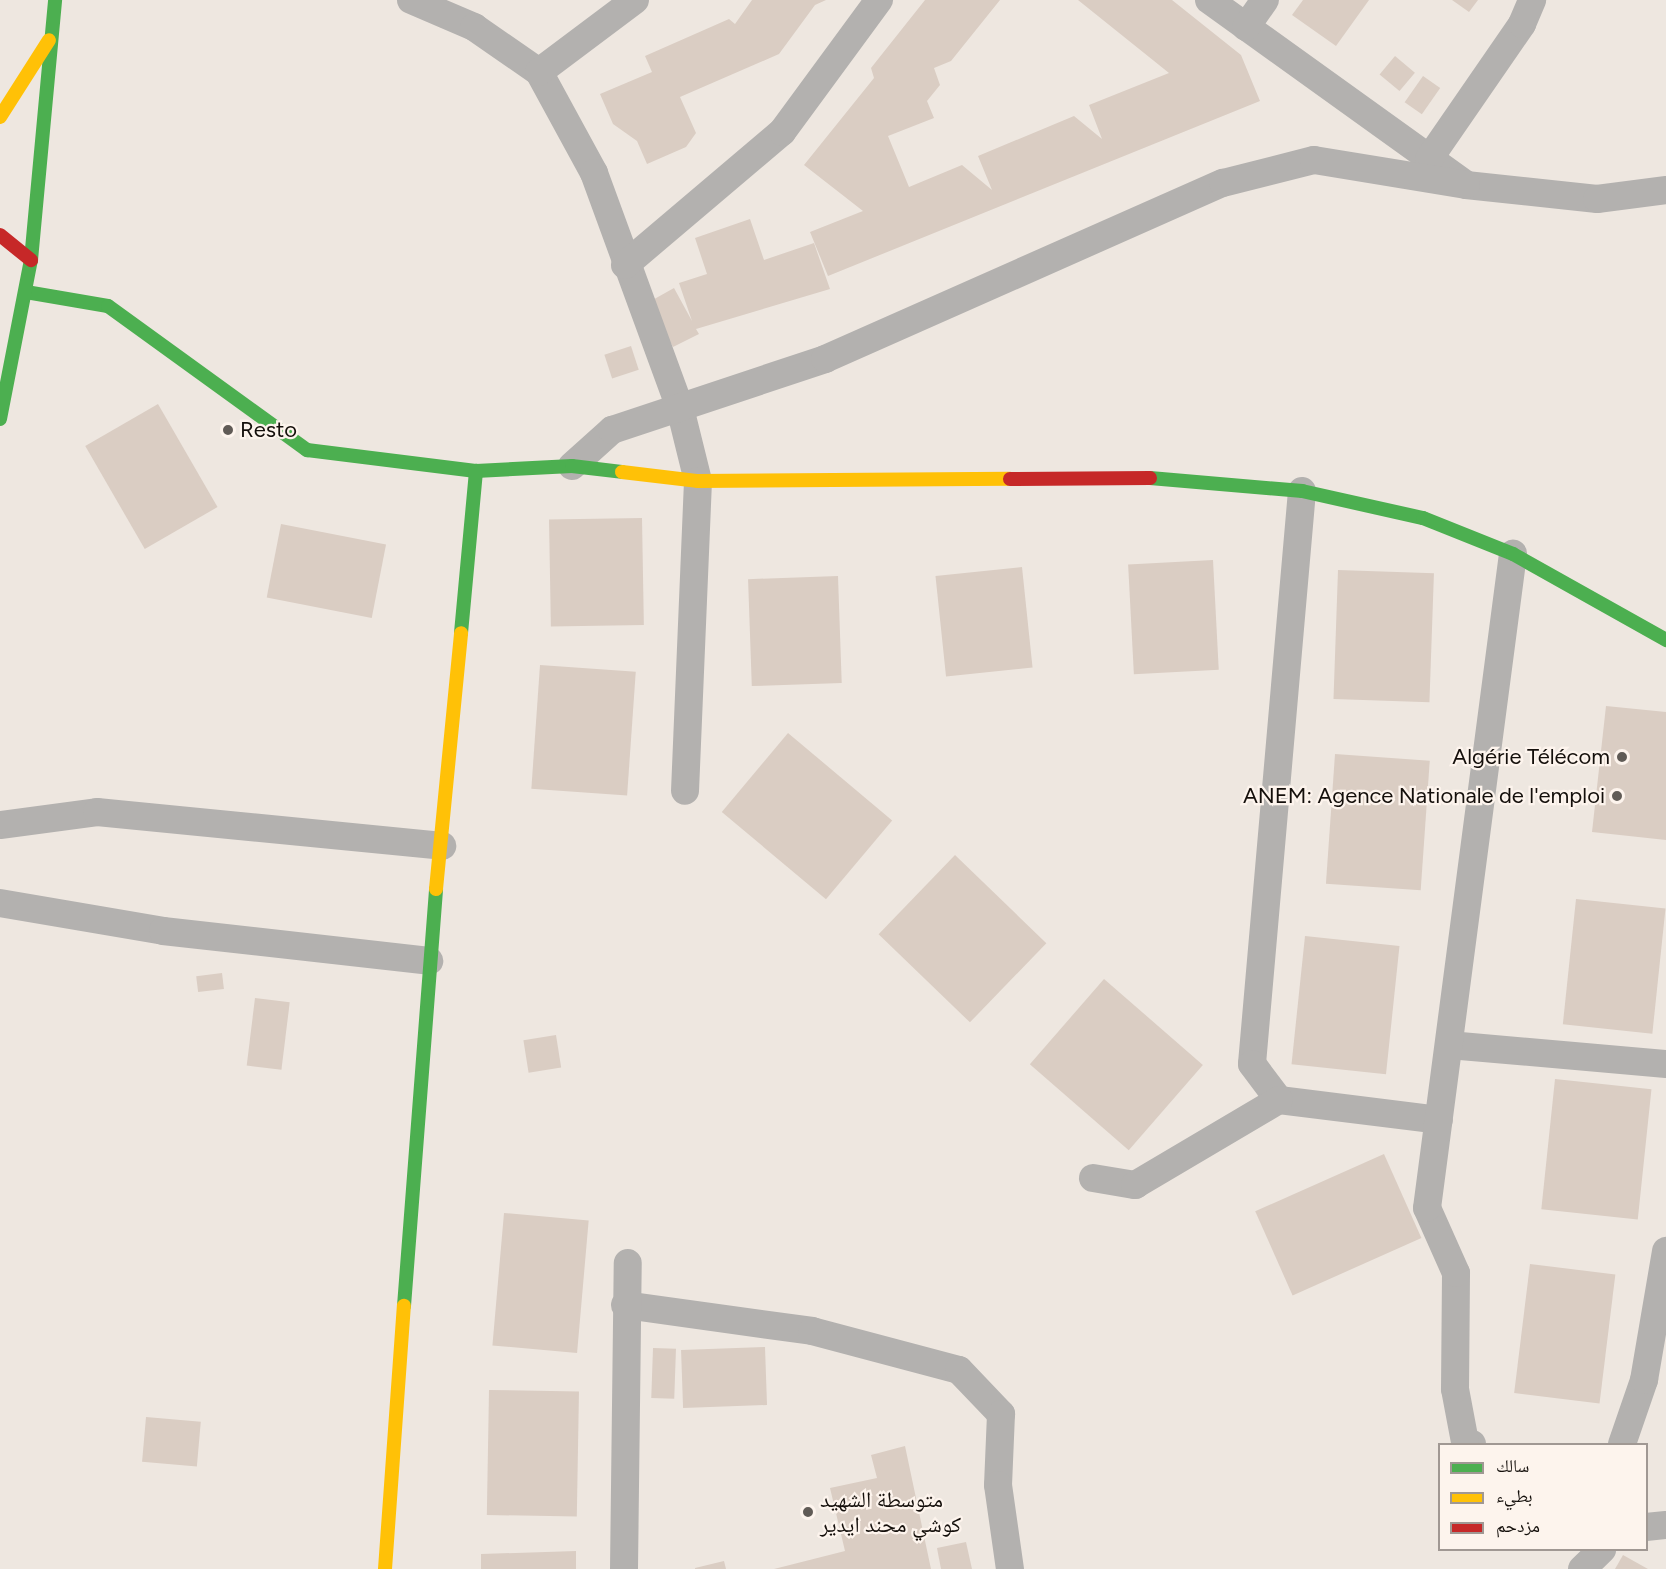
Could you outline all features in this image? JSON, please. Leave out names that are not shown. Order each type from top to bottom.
[{"type":"street","points":[[0,419],[31,260],[55,0]]},
{"type":"street","points":[[411,0],[474,27],[539,72],[594,173],[625,266],[680,408],[698,481],[684,791]]},
{"type":"street","points":[[539,72],[635,0]]},
{"type":"street","points":[[625,266],[782,132],[879,0]]},
{"type":"street","points":[[1209,0],[1466,185]]},
{"type":"street","points":[[1246,27],[1265,0]]},
{"type":"street","points":[[1429,159],[1522,24],[1532,0]]},
{"type":"street","points":[[0,117],[52,36]]},
{"type":"street","points":[[572,466],[612,430],[825,359],[1223,183],[1314,160],[1466,185],[1597,199],[1666,190]]},
{"type":"street","points":[[0,235],[31,260]]},
{"type":"street","points":[[26,292],[108,306],[307,450],[476,471],[572,466],[698,481],[1147,478],[1302,491],[1423,518],[1513,554],[1666,640]]},
{"type":"street","points":[[0,338],[20,324]]},
{"type":"street","points":[[385,1569],[429,961],[442,846],[476,471]]},
{"type":"street","points":[[1279,1100],[1252,1064],[1302,491]]},
{"type":"street","points":[[1468,1443],[1465,1442],[1455,1389],[1456,1273],[1427,1208],[1513,554]]},
{"type":"street","points":[[0,825],[97,812],[442,846]]},
{"type":"street","points":[[0,903],[163,931],[429,961]]},
{"type":"street","points":[[1449,1045],[1666,1064]]},
{"type":"street","points":[[1093,1178],[1135,1185],[1279,1100],[1439,1120]]},
{"type":"street","points":[[1622,1443],[1644,1380],[1666,1251]]},
{"type":"street","points":[[624,1569],[625,1305],[628,1263]]},
{"type":"street","points":[[625,1305],[812,1331],[959,1370],[1001,1414],[998,1485],[1010,1569]]},
{"type":"street","points":[[1582,1569],[1601,1551]]},
{"type":"building","points":[[752,0],[826,0],[815,5],[779,54],[680,97],[696,133],[686,147],[647,164],[637,141],[613,124],[600,94],[652,72],[645,56],[729,19],[735,24]]},
{"type":"building","points":[[925,0],[1000,0],[951,61],[934,68],[940,85],[927,101],[934,118],[888,136],[909,187],[962,165],[992,190],[978,156],[1074,116],[1102,139],[1089,105],[1169,73],[1078,0],[1172,0],[1241,55],[1260,101],[828,276],[810,232],[863,211],[804,165],[874,78],[871,68]]},
{"type":"building","points":[[1303,0],[1369,0],[1336,46],[1292,15]]},
{"type":"building","points":[[1452,0],[1478,0],[1469,12]]},
{"type":"building","points":[[1395,56],[1415,73],[1399,91],[1380,74]]},
{"type":"building","points":[[1423,76],[1440,88],[1422,114],[1405,102]]},
{"type":"building","points":[[750,219],[764,260],[814,243],[830,289],[696,329],[699,334],[673,347],[649,302],[674,288],[692,321],[679,283],[707,274],[695,238]]},
{"type":"building","points":[[631,346],[639,370],[612,378],[604,355]]},
{"type":"building","points":[[158,404],[218,507],[145,549],[85,446]]},
{"type":"building","points":[[642,518],[644,625],[551,627],[549,520]]},
{"type":"building","points":[[281,524],[386,544],[372,618],[267,598]]},
{"type":"building","points":[[1213,560],[1219,670],[1134,674],[1128,564]]},
{"type":"building","points":[[1022,567],[1033,667],[946,677],[935,576]]},
{"type":"building","points":[[1338,570],[1434,573],[1429,702],[1333,699]]},
{"type":"building","points":[[838,576],[842,683],[752,686],[748,579]]},
{"type":"building","points":[[540,665],[636,672],[627,795],[531,789]]},
{"type":"building","points":[[1606,706],[1666,712],[1666,840],[1592,832]]},
{"type":"building","points":[[788,733],[892,820],[826,899],[722,812]]},
{"type":"building","points":[[1335,754],[1430,761],[1421,890],[1326,884]]},
{"type":"building","points":[[955,855],[1046,943],[970,1022],[879,934]]},
{"type":"building","points":[[1576,899],[1666,908],[1652,1034],[1563,1024]]},
{"type":"building","points":[[1305,936],[1399,946],[1386,1074],[1292,1064]]},
{"type":"building","points":[[222,973],[224,989],[198,992],[196,976]]},
{"type":"building","points":[[1104,979],[1203,1065],[1129,1150],[1030,1064]]},
{"type":"building","points":[[255,998],[290,1002],[281,1070],[247,1065]]},
{"type":"building","points":[[556,1035],[561,1068],[529,1073],[523,1040]]},
{"type":"building","points":[[1555,1079],[1651,1089],[1638,1219],[1541,1209]]},
{"type":"building","points":[[1384,1154],[1421,1238],[1293,1295],[1255,1211]]},
{"type":"building","points":[[504,1213],[589,1220],[577,1353],[492,1345]]},
{"type":"building","points":[[1530,1264],[1615,1274],[1600,1404],[1514,1393]]},
{"type":"building","points":[[765,1347],[767,1405],[683,1408],[681,1350]]},
{"type":"building","points":[[653,1348],[676,1349],[674,1399],[651,1398]]},
{"type":"building","points":[[489,1390],[579,1392],[577,1517],[487,1515]]},
{"type":"building","points":[[146,1417],[201,1422],[197,1467],[142,1462]]},
{"type":"building","points":[[905,1446],[931,1569],[774,1569],[845,1551],[830,1488],[877,1478],[871,1455]]},
{"type":"building","points":[[966,1542],[972,1569],[941,1569],[937,1548]]},
{"type":"building","points":[[576,1551],[576,1569],[481,1569],[481,1554]]},
{"type":"building","points":[[1623,1555],[1648,1569],[1615,1569]]},
{"type":"building","points":[[724,1561],[726,1569],[695,1569],[695,1568]]},
{"type":"traffic: fast","points":[[0,419],[31,260],[55,0]]},
{"type":"traffic: fast","points":[[26,292],[108,306],[307,450],[476,471],[572,466],[622,472]]},
{"type":"traffic: fast","points":[[461,633],[476,471]]},
{"type":"traffic: fast","points":[[1150,478],[1302,491],[1423,518],[1513,554],[1666,640]]},
{"type":"traffic: fast","points":[[404,1306],[436,889]]},
{"type":"traffic: slow","points":[[0,117],[49,40]]},
{"type":"traffic: slow","points":[[622,472],[698,481],[1010,479]]},
{"type":"traffic: slow","points":[[436,889],[461,633]]},
{"type":"traffic: slow","points":[[385,1569],[404,1306]]},
{"type":"traffic: jam","points":[[0,235],[31,260]]},
{"type":"traffic: jam","points":[[1010,479],[1150,478]]},
{"type":"place","name":"Resto","points":[[228,430]]},
{"type":"place","name":"Algérie Télécom","points":[[1622,757]]},
{"type":"place","name":"ANEM: Agence Nationale de l'emploi","points":[[1617,796]]},
{"type":"place","name":"متوسطة الشهيد كوشي محند ايدير","points":[[808,1512]]}]
